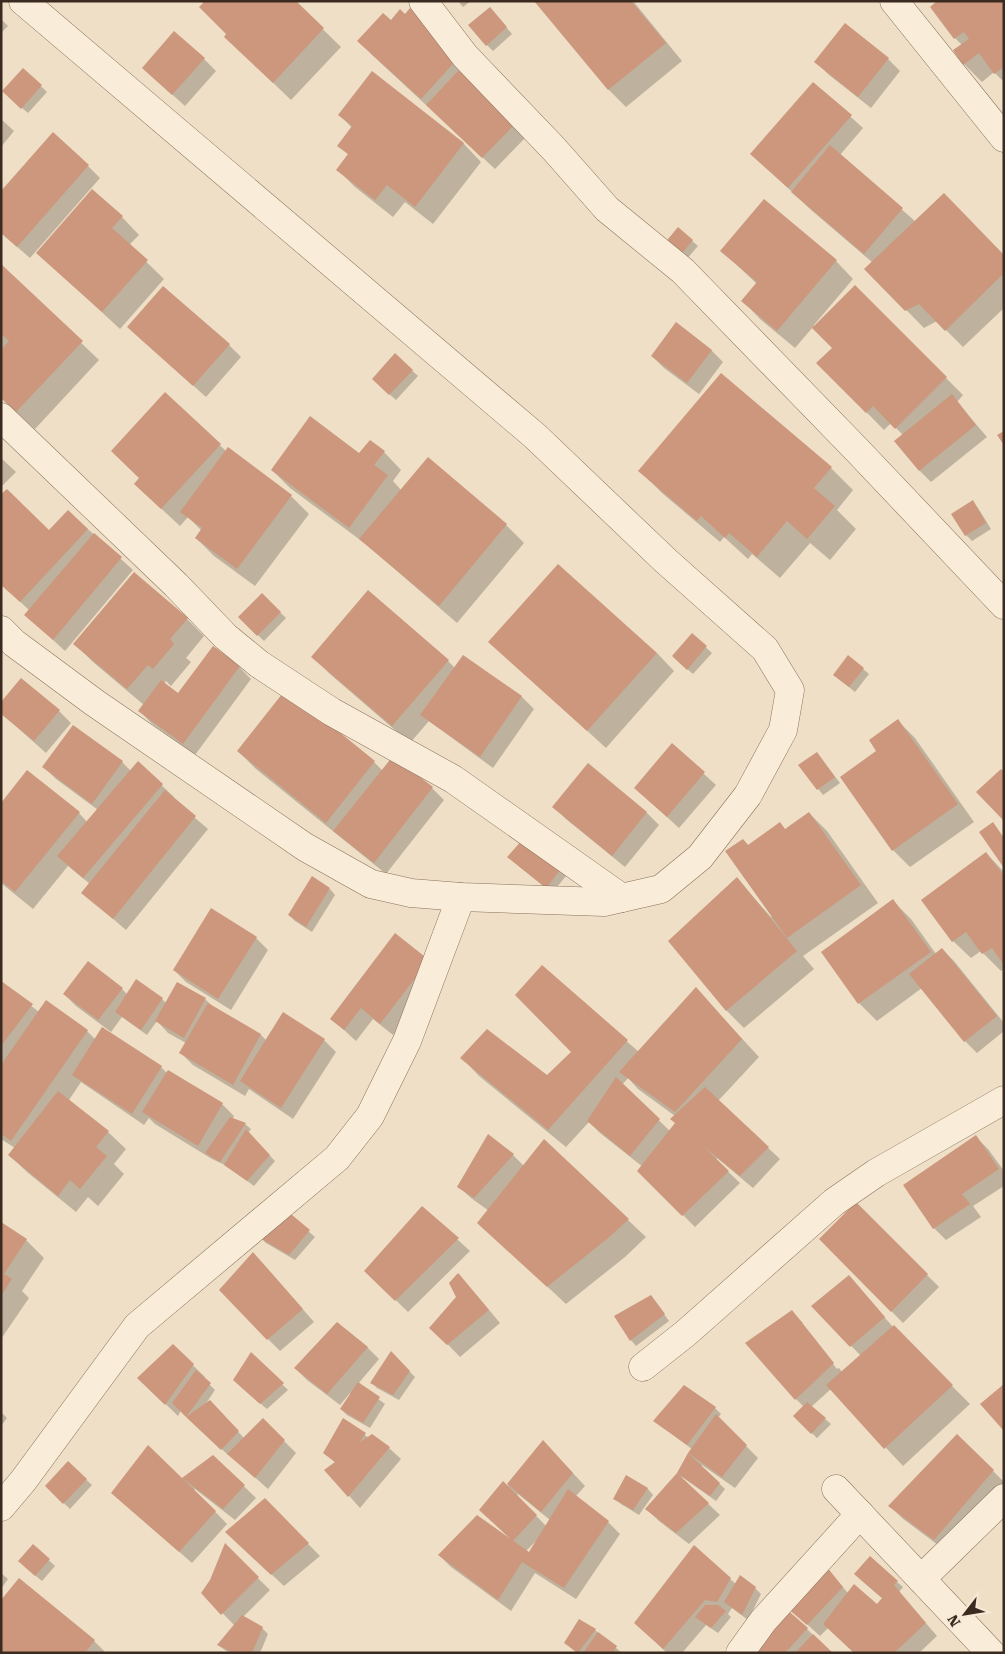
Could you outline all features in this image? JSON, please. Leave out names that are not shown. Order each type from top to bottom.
[{"type":"street","points":[[1,630],[14,643],[95,703],[305,847],[372,884],[411,893],[461,897],[604,902],[661,889],[700,856],[748,795],[783,730],[790,690],[764,649],[666,561],[534,436],[23,1]]},
{"type":"street","points":[[423,1],[465,56],[554,149],[606,209],[683,271],[1004,605]]},
{"type":"street","points":[[894,1],[1004,138]]},
{"type":"street","points":[[1,417],[176,585],[226,637],[259,664],[332,712],[453,779],[622,898]]},
{"type":"street","points":[[1,1507],[23,1481],[137,1326],[336,1158],[370,1116],[407,1040],[461,897]]},
{"type":"street","points":[[643,1367],[686,1333],[834,1202],[876,1173],[1004,1100]]},
{"type":"street","points":[[836,1489],[921,1579],[977,1648]]},
{"type":"street","points":[[921,1579],[1004,1498]]},
{"type":"street","points":[[740,1653],[763,1621],[860,1514]]},
{"type":"building","points":[[201,1],[296,1],[324,28],[273,83],[224,37],[226,34],[199,7],[203,3]]},
{"type":"building","points":[[534,1],[631,1],[666,43],[608,90]]},
{"type":"building","points":[[937,1],[1004,1],[1004,67],[994,74],[979,53],[963,65],[953,50],[969,39],[964,32],[954,39],[930,7]]},
{"type":"building","points":[[490,7],[507,27],[486,46],[468,25]]},
{"type":"building","points":[[410,8],[461,55],[421,99],[357,41],[383,13],[391,20],[400,9],[405,14]]},
{"type":"building","points":[[845,23],[889,58],[858,97],[814,62]]},
{"type":"building","points":[[174,31],[205,58],[172,95],[142,68]]},
{"type":"building","points":[[23,68],[42,85],[21,109],[2,91]]},
{"type":"building","points":[[460,69],[516,123],[482,158],[426,105]]},
{"type":"building","points":[[372,71],[464,143],[415,207],[387,185],[375,200],[336,170],[348,154],[337,146],[352,126],[338,115]]},
{"type":"building","points":[[813,82],[852,115],[788,188],[750,154]]},
{"type":"building","points":[[53,132],[89,165],[17,247],[1,233],[1,191]]},
{"type":"building","points":[[830,145],[903,208],[864,254],[791,192]]},
{"type":"building","points":[[92,189],[123,216],[112,228],[148,260],[102,312],[36,253]]},
{"type":"building","points":[[944,193],[1004,255],[1004,273],[945,331],[919,304],[905,311],[864,269]]},
{"type":"building","points":[[764,199],[837,260],[777,331],[741,301],[757,282],[720,251]]},
{"type":"building","points":[[678,227],[693,240],[679,257],[664,244]]},
{"type":"building","points":[[1,264],[83,341],[16,412],[1,398],[1,350],[9,341],[1,334]]},
{"type":"building","points":[[855,285],[947,377],[895,429],[873,406],[866,413],[816,363],[832,348],[812,328]]},
{"type":"building","points":[[163,286],[230,344],[193,386],[127,327]]},
{"type":"building","points":[[676,322],[712,350],[687,383],[651,356]]},
{"type":"building","points":[[395,353],[413,370],[389,395],[372,379]]},
{"type":"building","points":[[721,373],[832,467],[814,488],[835,506],[807,539],[787,521],[757,557],[729,533],[725,538],[701,516],[697,521],[638,471]]},
{"type":"building","points":[[165,392],[221,444],[161,509],[134,484],[139,478],[111,451]]},
{"type":"building","points":[[952,394],[976,425],[919,471],[894,441]]},
{"type":"building","points":[[310,416],[359,453],[370,440],[385,451],[374,465],[388,475],[349,528],[271,470]]},
{"type":"building","points":[[1004,431],[1004,445],[997,435]]},
{"type":"building","points":[[228,447],[292,495],[237,569],[195,538],[202,528],[180,512]]},
{"type":"building","points":[[428,457],[507,524],[439,606],[359,539]]},
{"type":"building","points":[[7,489],[49,530],[68,510],[88,529],[20,602],[1,585],[1,494]]},
{"type":"building","points":[[973,500],[986,523],[965,536],[951,514]]},
{"type":"building","points":[[94,533],[122,557],[53,640],[24,615]]},
{"type":"building","points":[[558,564],[657,653],[587,731],[488,642]]},
{"type":"building","points":[[134,572],[188,618],[170,639],[174,644],[153,669],[148,665],[127,689],[73,644]]},
{"type":"building","points":[[368,590],[449,660],[392,726],[311,657]]},
{"type":"building","points":[[262,593],[281,612],[257,636],[238,617]]},
{"type":"building","points":[[692,633],[707,646],[687,670],[672,656]]},
{"type":"building","points":[[213,646],[240,666],[183,744],[138,711],[161,680],[178,693]]},
{"type":"building","points":[[463,655],[522,696],[480,757],[420,715]]},
{"type":"building","points":[[848,655],[864,668],[849,687],[833,675]]},
{"type":"building","points":[[21,678],[60,710],[34,741],[1,714],[1,702]]},
{"type":"building","points":[[286,689],[375,761],[326,823],[237,751]]},
{"type":"building","points":[[898,719],[958,804],[892,851],[840,777],[876,751],[869,740]]},
{"type":"building","points":[[73,725],[123,761],[92,804],[42,767]]},
{"type":"building","points":[[672,743],[705,772],[667,817],[634,788]]},
{"type":"building","points":[[817,752],[835,777],[817,790],[798,765]]},
{"type":"building","points":[[393,756],[433,787],[374,863],[333,831]]},
{"type":"building","points":[[138,761],[163,784],[83,878],[57,856]]},
{"type":"building","points":[[588,763],[647,812],[612,856],[552,807]]},
{"type":"building","points":[[1001,769],[1004,772],[1004,821],[976,792]]},
{"type":"building","points":[[27,770],[80,812],[15,892],[1,881],[1,803]]},
{"type":"building","points":[[165,790],[196,816],[113,919],[81,893]]},
{"type":"building","points":[[809,812],[861,885],[787,938],[725,851],[743,839],[748,845],[780,822],[785,829]]},
{"type":"building","points":[[993,822],[1004,838],[1004,868],[979,832]]},
{"type":"building","points":[[523,839],[561,869],[546,888],[507,857]]},
{"type":"building","points":[[986,852],[1004,876],[1004,965],[992,948],[982,954],[966,932],[952,942],[921,900]]},
{"type":"building","points":[[312,876],[330,888],[306,927],[288,915]]},
{"type":"building","points":[[737,877],[797,951],[726,1011],[668,941]]},
{"type":"building","points":[[893,899],[931,952],[858,1004],[821,952]]},
{"type":"building","points":[[211,908],[257,937],[218,999],[173,970]]},
{"type":"building","points":[[395,933],[429,960],[380,1024],[361,1008],[344,1030],[330,1019]]},
{"type":"building","points":[[942,948],[997,1016],[964,1042],[909,974]]},
{"type":"building","points":[[88,961],[123,988],[98,1020],[63,994]]},
{"type":"building","points":[[542,965],[628,1040],[548,1130],[460,1058],[487,1029],[547,1075],[571,1052],[515,995]]},
{"type":"building","points":[[136,979],[163,998],[141,1030],[115,1012]]},
{"type":"building","points":[[1,981],[33,1004],[1,1046]]},
{"type":"building","points":[[177,982],[206,998],[184,1038],[155,1021]]},
{"type":"building","points":[[696,987],[742,1039],[675,1112],[619,1072]]},
{"type":"building","points":[[46,1000],[88,1030],[11,1141],[1,1134],[1,1065]]},
{"type":"building","points":[[208,1003],[261,1034],[233,1085],[179,1053]]},
{"type":"building","points":[[283,1012],[325,1039],[281,1108],[240,1081]]},
{"type":"building","points":[[102,1027],[162,1066],[132,1114],[72,1075]]},
{"type":"building","points":[[168,1070],[223,1103],[198,1146],[142,1112]]},
{"type":"building","points":[[616,1077],[660,1119],[630,1156],[587,1121]]},
{"type":"building","points":[[705,1087],[769,1147],[740,1176],[703,1146],[729,1171],[682,1216],[637,1171],[675,1123],[670,1119]]},
{"type":"building","points":[[58,1091],[109,1131],[96,1147],[107,1156],[80,1189],[70,1180],[58,1196],[8,1155]]},
{"type":"building","points":[[230,1117],[246,1123],[220,1162],[205,1153]]},
{"type":"building","points":[[246,1129],[270,1155],[247,1181],[224,1165]]},
{"type":"building","points":[[488,1134],[514,1154],[474,1198],[457,1187]]},
{"type":"building","points":[[976,1135],[999,1169],[962,1194],[970,1204],[933,1229],[903,1185]]},
{"type":"building","points":[[544,1139],[629,1219],[547,1287],[477,1223]]},
{"type":"building","points":[[856,1202],[928,1274],[891,1312],[819,1239]]},
{"type":"building","points":[[280,1205],[310,1230],[289,1255],[258,1237]]},
{"type":"building","points":[[422,1206],[459,1238],[395,1301],[364,1271]]},
{"type":"building","points":[[1,1222],[27,1239],[4,1274],[12,1279],[1,1296]]},
{"type":"building","points":[[253,1252],[303,1309],[267,1340],[219,1290]]},
{"type":"building","points":[[458,1273],[489,1310],[447,1345],[429,1328],[456,1297],[449,1283]]},
{"type":"building","points":[[849,1275],[885,1317],[850,1347],[811,1306]]},
{"type":"building","points":[[651,1295],[665,1314],[630,1341],[614,1316]]},
{"type":"building","points":[[792,1310],[834,1363],[795,1400],[745,1343]]},
{"type":"building","points":[[337,1322],[368,1347],[327,1394],[294,1368]]},
{"type":"building","points":[[894,1325],[953,1385],[884,1449],[826,1385]]},
{"type":"building","points":[[173,1344],[194,1364],[165,1405],[137,1378]]},
{"type":"building","points":[[391,1351],[410,1371],[393,1395],[370,1383]]},
{"type":"building","points":[[251,1352],[284,1383],[260,1404],[233,1380]]},
{"type":"building","points":[[196,1370],[211,1383],[186,1417],[172,1403]]},
{"type":"building","points":[[358,1382],[380,1397],[363,1423],[340,1409]]},
{"type":"building","points":[[1004,1384],[1004,1431],[980,1404]]},
{"type":"building","points":[[684,1385],[716,1407],[687,1445],[653,1421]]},
{"type":"building","points":[[210,1400],[239,1431],[221,1450],[186,1417]]},
{"type":"building","points":[[807,1402],[826,1418],[811,1434],[793,1416]]},
{"type":"building","points":[[716,1414],[747,1445],[722,1477],[688,1453]]},
{"type":"building","points":[[263,1418],[285,1440],[255,1478],[227,1454]]},
{"type":"building","points":[[343,1418],[366,1433],[359,1443],[372,1434],[390,1447],[348,1497],[324,1470],[335,1462],[323,1453]]},
{"type":"building","points":[[957,1434],[994,1470],[934,1540],[888,1506]]},
{"type":"building","points":[[543,1440],[573,1473],[541,1512],[507,1484]]},
{"type":"building","points":[[148,1445],[216,1511],[179,1552],[111,1493]]},
{"type":"building","points":[[688,1453],[720,1483],[710,1496],[677,1473]]},
{"type":"building","points":[[213,1455],[245,1485],[223,1509],[182,1478]]},
{"type":"building","points":[[68,1461],[87,1479],[63,1504],[45,1486]]},
{"type":"building","points":[[677,1473],[709,1503],[676,1533],[645,1509]]},
{"type":"building","points":[[626,1475],[648,1488],[633,1510],[613,1499]]},
{"type":"building","points":[[503,1481],[537,1515],[513,1541],[479,1510]]},
{"type":"building","points":[[568,1489],[609,1521],[564,1588],[522,1562],[498,1600],[438,1555],[477,1515],[529,1552]]},
{"type":"building","points":[[265,1498],[309,1543],[271,1575],[225,1532]]},
{"type":"building","points":[[225,1543],[259,1577],[221,1615],[201,1593],[210,1580]]},
{"type":"building","points":[[33,1544],[50,1559],[35,1576],[18,1561]]},
{"type":"building","points":[[694,1545],[731,1578],[717,1602],[705,1600],[663,1649],[634,1623]]},
{"type":"building","points":[[870,1556],[898,1581],[894,1585],[926,1623],[894,1653],[854,1653],[823,1624],[854,1584],[877,1604],[882,1598],[854,1574]]},
{"type":"building","points":[[826,1566],[843,1587],[807,1625],[786,1607]]},
{"type":"building","points":[[740,1575],[756,1587],[742,1615],[724,1602]]},
{"type":"building","points":[[19,1578],[95,1640],[85,1653],[1,1653],[1,1600]]},
{"type":"building","points":[[705,1605],[718,1605],[726,1611],[711,1628],[695,1617]]},
{"type":"building","points":[[784,1607],[808,1628],[785,1653],[743,1653]]},
{"type":"building","points":[[242,1615],[263,1627],[252,1653],[234,1653],[217,1645]]},
{"type":"building","points":[[579,1619],[596,1629],[578,1653],[564,1643]]},
{"type":"building","points":[[598,1632],[617,1646],[613,1653],[583,1653]]},
{"type":"building","points":[[813,1634],[833,1653],[795,1653]]}]
